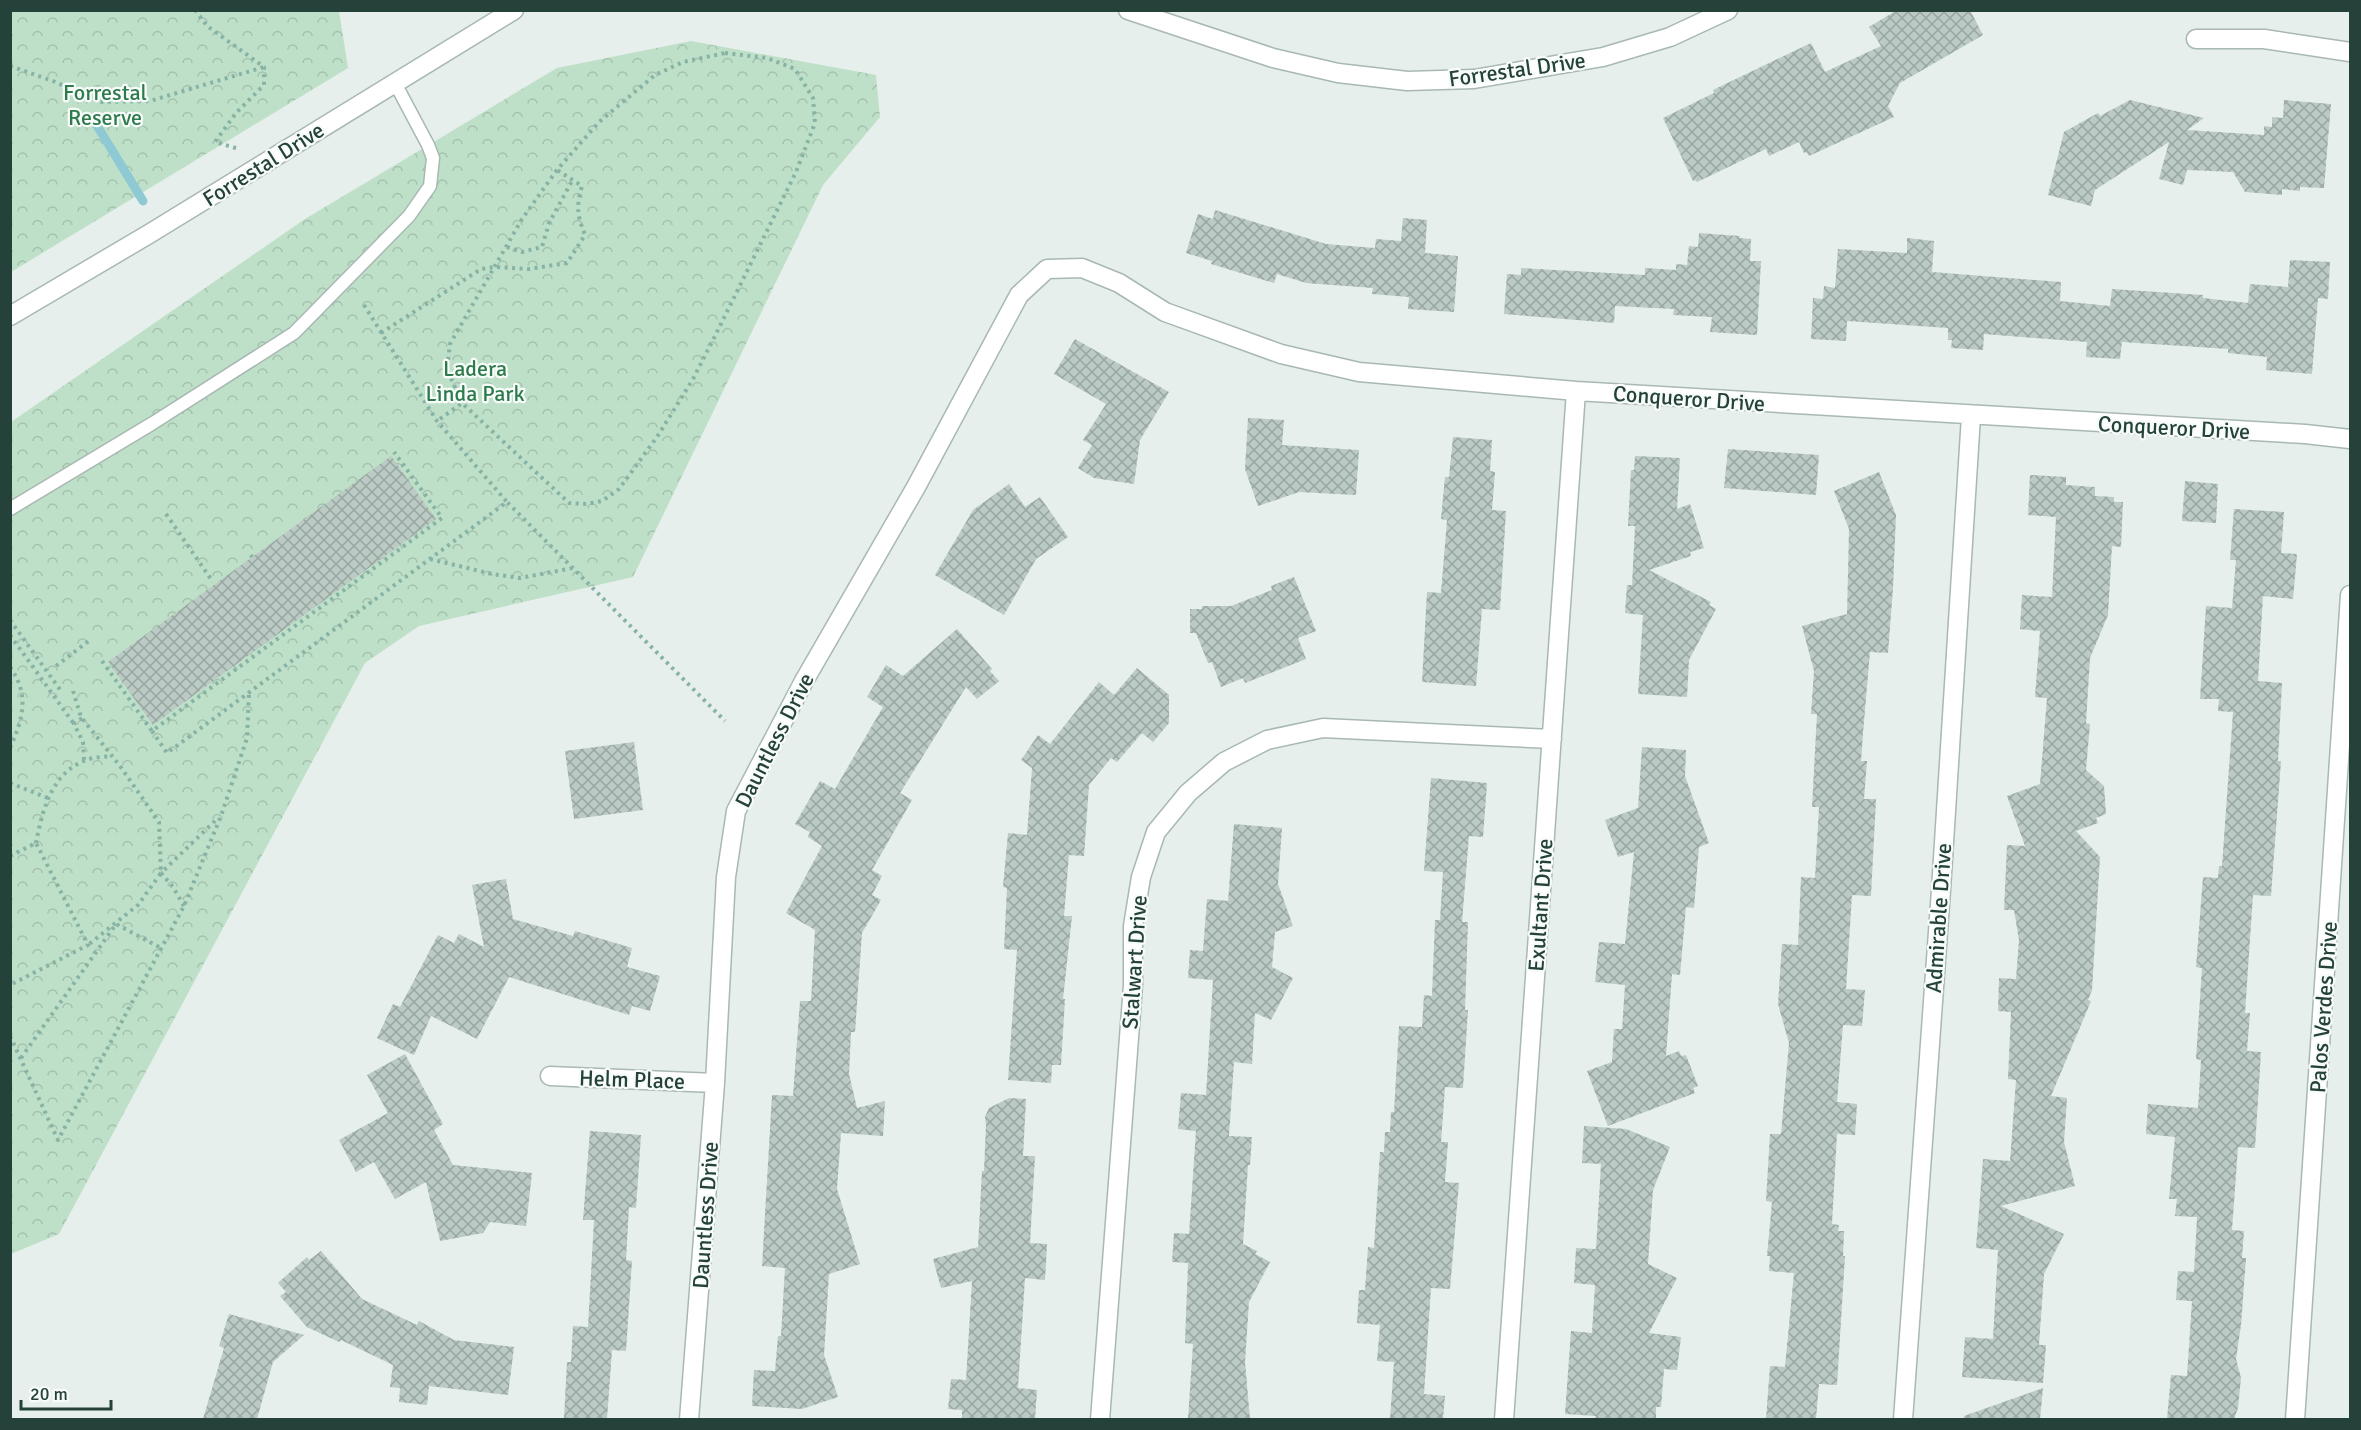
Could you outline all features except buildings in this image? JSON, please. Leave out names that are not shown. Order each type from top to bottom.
[{"type":"street","name":"Forrestal Drive","points":[[10,316],[149,234],[514,10]]},
{"type":"street","name":"Forrestal Drive","points":[[1128,10],[1273,58],[1338,73],[1407,81],[1474,80],[1603,57],[1670,37],[1728,10]]},
{"type":"street","points":[[2196,39],[2264,39],[2350,52]]},
{"type":"street","name":"Conqueror Drive","points":[[1047,269],[1082,268],[1119,283],[1165,312],[1281,354],[1359,372],[1576,390],[1971,416],[2293,433],[2350,439]]},
{"type":"street","name":"Dauntless Drive","points":[[689,1419],[715,1083],[726,877],[736,811],[804,681],[916,487],[1019,295],[1047,269]]},
{"type":"street","name":"Exultant Drive","points":[[1504,1419],[1576,390]]},
{"type":"street","name":"Admirable Drive","points":[[1903,1419],[1941,890],[1971,416]]},
{"type":"street","name":"Palos Verdes Drive","points":[[2295,1419],[2350,595]]},
{"type":"street","name":"Stalwart Drive","points":[[1100,1419],[1133,985],[1133,926],[1141,877],[1156,832],[1188,793],[1224,762],[1267,740],[1323,728],[1552,739]]},
{"type":"street","name":"Helm Place","points":[[550,1076],[715,1083]]},
{"type":"lane","points":[[10,509],[153,423],[294,333],[409,216],[430,186],[433,158],[395,83]]},
{"type":"path","points":[[195,10],[207,26],[264,67]]},
{"type":"path","points":[[725,53],[767,58],[795,69],[813,98],[815,123],[796,172],[693,379],[657,437],[620,489],[602,501],[586,504],[569,503],[462,403],[447,369],[450,344],[507,247],[522,219],[557,170],[598,122],[655,75],[683,62],[725,53]]},
{"type":"path","points":[[10,66],[53,81],[99,102],[150,101],[264,67]]},
{"type":"path","points":[[215,142],[236,113],[264,85],[264,67]]},
{"type":"path","points":[[381,333],[482,269],[495,267],[529,269],[567,263],[585,235],[577,214],[577,203],[582,186],[557,170]]},
{"type":"path","points":[[507,247],[522,252],[542,247],[549,223],[572,181]]},
{"type":"path","points":[[364,305],[437,421],[507,502],[725,721]]},
{"type":"path","points":[[440,419],[462,403]]},
{"type":"path","points":[[152,731],[442,518],[394,452]]},
{"type":"path","points":[[102,661],[167,753],[507,502]]},
{"type":"path","points":[[166,514],[213,582]]},
{"type":"path","points":[[429,559],[492,574],[520,578],[573,567]]},
{"type":"path","points":[[10,620],[61,691]]},
{"type":"path","points":[[10,635],[74,724],[83,742],[84,760]]},
{"type":"path","points":[[56,666],[90,640]]},
{"type":"path","points":[[10,667],[19,679],[24,704],[18,730],[10,748]]},
{"type":"path","points":[[73,691],[82,718],[159,822],[161,873],[173,887],[184,906]]},
{"type":"path","points":[[10,1036],[58,1140],[184,906],[221,816],[247,738],[249,693]]},
{"type":"path","points":[[74,724],[82,718]]},
{"type":"path","points":[[88,945],[36,843],[41,817],[48,798],[68,771],[84,760],[112,756]]},
{"type":"path","points":[[10,783],[48,798]]},
{"type":"path","points":[[10,985],[88,945],[116,924],[138,905],[161,873],[221,816]]},
{"type":"path","points":[[10,856],[36,843]]},
{"type":"path","points":[[27,848],[30,855]]},
{"type":"path","points":[[116,924],[161,948]]},
{"type":"path","points":[[21,1059],[116,924]]},
{"type":"path","points":[[76,943],[79,949]]},
{"type":"green space","name":"Forrestal Reserve","points":[[10,11],[339,11],[348,68],[11,272]]},
{"type":"green space","name":"Ladera Linda Park","points":[[691,41],[876,75],[880,117],[823,185],[633,577],[419,626],[365,663],[59,1234],[11,1254],[11,422],[305,219],[557,68]]},
{"type":"waterway","points":[[96,124],[143,201]]}]
